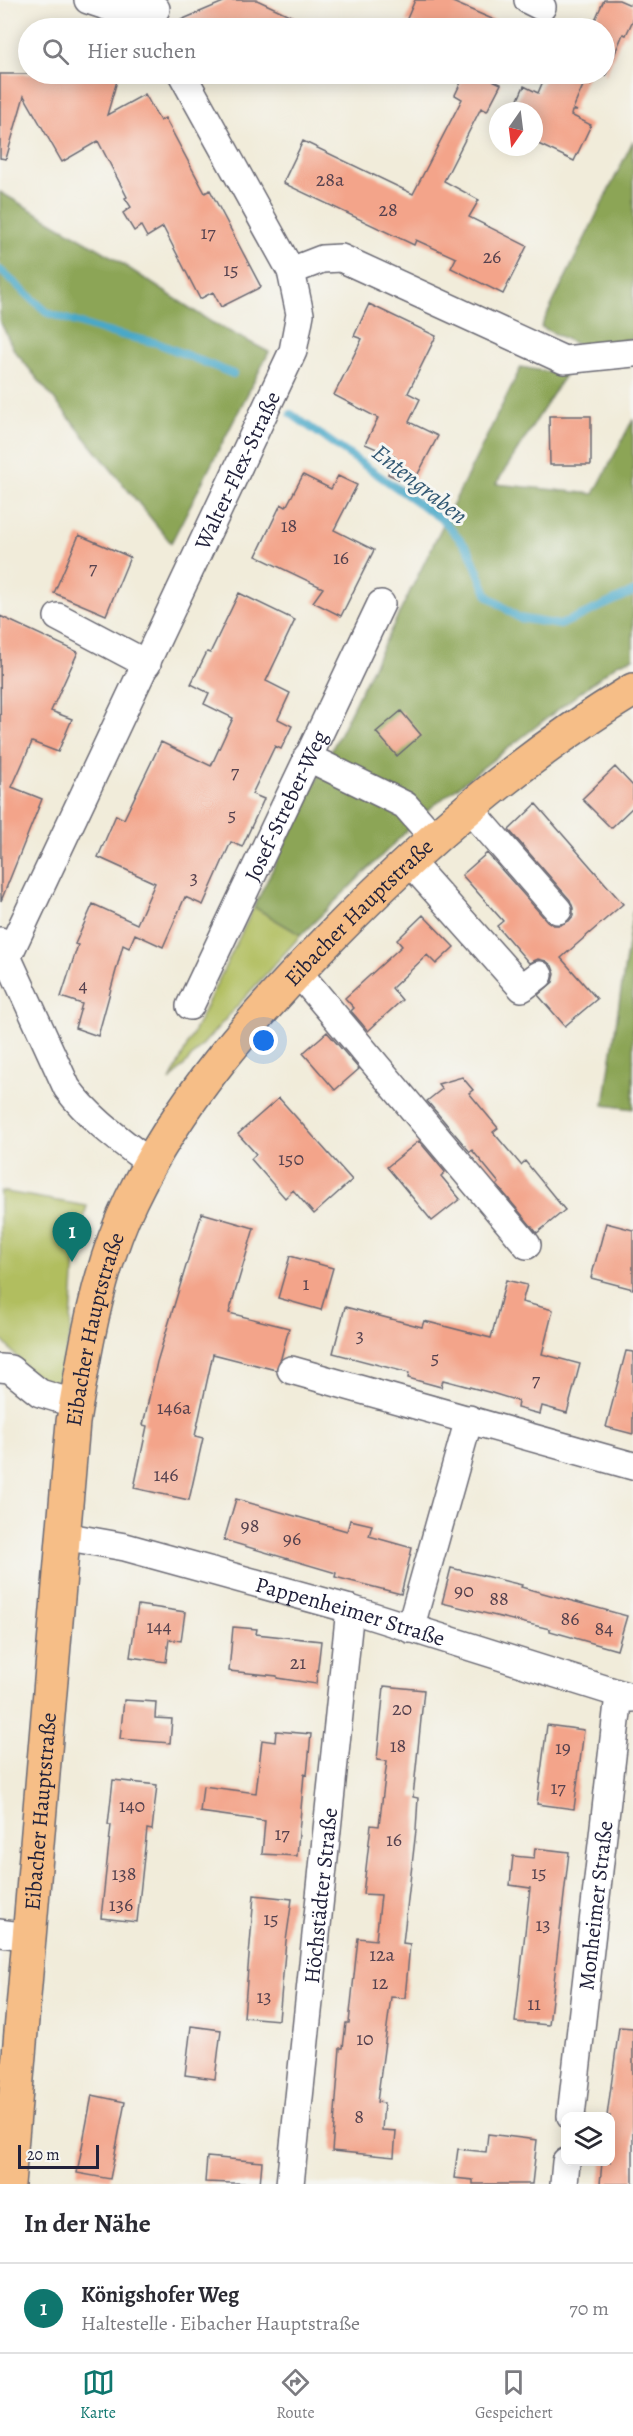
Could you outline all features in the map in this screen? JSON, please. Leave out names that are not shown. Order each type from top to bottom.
[{"type":"main road","name":"Eibacher Hauptstraße","points":[[8,2184],[14,1935],[63,1536],[76,1404],[86,1349],[108,1264],[130,1201],[150,1163],[215,1065],[297,971],[408,860],[469,808],[527,760],[633,690]]},
{"type":"street","points":[[88,0],[112,8],[158,12]]},
{"type":"street","name":"Walter-Flex-Straße","points":[[4,948],[147,664],[294,351],[300,314],[291,271],[188,84]]},
{"type":"street","points":[[291,271],[322,259],[342,258],[564,360],[633,353]]},
{"type":"street","name":"Josef-Streber-Weg","points":[[190,1006],[381,604]]},
{"type":"street","points":[[58,617],[147,664]]},
{"type":"street","points":[[307,757],[405,805],[434,838]]},
{"type":"street","points":[[469,808],[558,910]]},
{"type":"street","points":[[408,860],[522,988],[539,975]]},
{"type":"street","points":[[4,948],[67,1088],[80,1106],[96,1121],[150,1163]]},
{"type":"street","points":[[297,971],[527,1245]]},
{"type":"street","points":[[0,1368],[10,1369],[40,1393],[76,1404]]},
{"type":"street","points":[[291,1370],[633,1466]]},
{"type":"street","points":[[411,1629],[469,1419]]},
{"type":"street","name":"Pappenheimer Straße","points":[[63,1536],[125,1547],[350,1609],[626,1696]]},
{"type":"street","name":"Höchstädter Straße","points":[[290,2184],[350,1609]]},
{"type":"street","name":"Monheimer Straße","points":[[573,2112],[626,1696]]},
{"type":"street","points":[[564,2184],[566,2166]]},
{"type":"green space","points":[[633,141],[633,339],[582,347],[541,327]]},
{"type":"green space","points":[[0,192],[101,250],[211,322],[269,352],[171,543],[14,350],[0,321]]},
{"type":"green space","points":[[521,367],[565,375],[496,484],[594,494],[633,419],[633,658],[617,664],[428,810],[301,935],[254,907]]},
{"type":"green space","points":[[254,907],[301,935],[170,1081]]},
{"type":"green space","points":[[633,910],[633,1109],[604,1105]]},
{"type":"green space","points":[[0,1191],[87,1206],[76,1247],[70,1336],[59,1382],[54,1388],[34,1377],[0,1338]]},
{"type":"building","points":[[228,0],[257,0],[296,18],[186,18]]},
{"type":"building","points":[[415,0],[448,0],[490,18],[407,18]]},
{"type":"building","points":[[604,0],[619,0],[633,6],[633,20],[626,35],[623,34],[615,53],[615,18],[596,18]]},
{"type":"building","points":[[0,74],[18,74],[18,84],[116,84],[107,115],[145,94],[160,121],[165,118],[205,193],[210,190],[261,287],[221,307],[213,292],[200,299],[163,227],[147,237],[141,226],[134,231],[123,213],[131,207],[125,198],[127,197],[98,141],[62,162],[24,96],[6,159],[0,158]]},
{"type":"building","points":[[460,84],[501,84],[492,102],[489,102],[487,111],[481,108],[444,181],[479,200],[469,217],[527,246],[503,294],[451,268],[456,258],[416,240],[414,245],[283,183],[303,141],[413,194],[462,99],[455,95]]},
{"type":"building","points":[[542,84],[584,84],[573,109],[577,111],[572,111],[571,115],[591,125],[574,161],[543,146],[543,102],[517,102],[524,86],[538,93]]},
{"type":"building","points":[[369,304],[436,336],[408,393],[420,399],[409,422],[438,436],[412,485],[388,474],[395,457],[365,444],[378,418],[334,395],[362,339],[354,336]]},
{"type":"building","points":[[549,416],[591,416],[591,465],[550,465]]},
{"type":"building","points":[[303,475],[331,489],[338,476],[357,485],[334,530],[374,550],[341,616],[313,602],[323,588],[256,556],[281,504],[286,507]]},
{"type":"building","points":[[79,535],[130,557],[106,615],[54,593]]},
{"type":"building","points":[[239,593],[295,620],[266,681],[290,693],[278,719],[292,726],[281,749],[275,746],[252,794],[264,799],[242,847],[231,842],[203,905],[185,897],[163,947],[135,934],[129,948],[123,945],[98,1036],[75,1028],[82,1004],[61,997],[78,945],[75,944],[93,904],[137,924],[155,883],[98,857],[116,815],[124,819],[161,742],[211,766],[233,718],[204,704],[209,693],[191,684],[207,652],[210,653]]},
{"type":"building","points":[[0,616],[78,652],[51,711],[72,719],[58,752],[32,742],[12,787],[42,799],[1,901]]},
{"type":"building","points":[[401,711],[421,735],[397,756],[376,732]]},
{"type":"building","points":[[615,767],[633,786],[633,807],[611,828],[582,799]]},
{"type":"building","points":[[536,804],[623,904],[561,958],[597,999],[565,1026],[538,995],[553,982],[555,974],[552,966],[538,959],[529,963],[497,926],[503,921],[462,875],[487,853],[547,921],[553,925],[560,925],[569,921],[573,916],[570,900],[509,830]]},
{"type":"building","points":[[423,915],[454,947],[436,964],[427,955],[392,988],[402,1000],[368,1031],[351,1011],[354,1008],[345,998],[402,946],[397,940]]},
{"type":"building","points":[[327,1032],[359,1069],[335,1090],[303,1053]]},
{"type":"building","points":[[462,1077],[473,1090],[469,1093],[498,1128],[493,1132],[521,1165],[525,1161],[565,1210],[537,1233],[497,1185],[499,1183],[472,1150],[470,1152],[427,1101],[442,1089],[438,1084]]},
{"type":"building","points":[[279,1098],[352,1180],[314,1214],[293,1190],[285,1198],[251,1159],[256,1154],[238,1134]]},
{"type":"building","points":[[419,1141],[445,1172],[441,1176],[460,1199],[432,1221],[387,1167]]},
{"type":"building","points":[[202,1213],[254,1228],[229,1313],[289,1328],[276,1370],[213,1354],[195,1436],[203,1438],[189,1500],[134,1488],[147,1426],[143,1425],[157,1362]]},
{"type":"building","points":[[606,1223],[633,1230],[633,1289],[591,1278]]},
{"type":"building","points":[[290,1256],[333,1268],[321,1310],[278,1298]]},
{"type":"building","points":[[506,1280],[527,1285],[522,1302],[553,1310],[542,1354],[580,1364],[567,1413],[542,1406],[540,1414],[517,1408],[518,1401],[492,1393],[443,1380],[441,1387],[408,1378],[409,1373],[333,1353],[345,1307],[422,1327],[424,1321],[491,1338]]},
{"type":"building","points":[[626,1351],[633,1352],[633,1434],[606,1427]]},
{"type":"building","points":[[236,1499],[347,1531],[350,1520],[372,1525],[369,1536],[412,1548],[401,1594],[335,1577],[336,1573],[224,1540]]},
{"type":"building","points":[[451,1568],[522,1585],[521,1587],[627,1616],[617,1650],[550,1631],[550,1629],[442,1603]]},
{"type":"building","points":[[138,1605],[185,1612],[181,1641],[169,1639],[166,1662],[130,1657]]},
{"type":"building","points":[[233,1627],[257,1629],[256,1634],[321,1641],[316,1684],[277,1678],[277,1676],[229,1671]]},
{"type":"building","points":[[384,1686],[424,1690],[413,1797],[418,1798],[416,1830],[403,1943],[410,1944],[405,1998],[391,1997],[377,2102],[384,2103],[382,2130],[396,2131],[394,2157],[332,2151],[340,2048],[343,2048],[346,2023],[349,2023],[358,1938],[376,1940],[381,1895],[363,1894],[371,1825],[379,1826],[387,1761],[377,1760]]},
{"type":"building","points":[[124,1700],[156,1702],[155,1718],[172,1719],[170,1743],[120,1739]]},
{"type":"building","points":[[547,1725],[584,1730],[574,1809],[537,1804]]},
{"type":"building","points":[[276,1731],[311,1734],[307,1775],[304,1774],[297,1856],[262,1854],[265,1821],[200,1812],[203,1786],[256,1793],[262,1740],[275,1742]]},
{"type":"building","points":[[113,1780],[157,1785],[152,1830],[147,1829],[137,1922],[101,1918],[111,1825],[108,1825]]},
{"type":"building","points":[[535,1848],[569,1852],[549,2025],[515,2022],[530,1888],[510,1885],[513,1856],[534,1858]]},
{"type":"building","points":[[254,1895],[292,1899],[279,2020],[244,2017]]},
{"type":"building","points":[[191,2026],[221,2030],[215,2079],[185,2075]]},
{"type":"building","points":[[619,2027],[633,2028],[633,2184],[600,2184],[602,2166],[615,2166],[615,2112],[608,2112]]},
{"type":"building","points":[[92,2095],[125,2102],[110,2179],[77,2173]]},
{"type":"building","points":[[488,2134],[537,2140],[532,2184],[473,2184],[473,2180],[454,2178],[458,2149],[486,2152]]},
{"type":"building","points":[[207,2157],[262,2162],[260,2184],[205,2182]]},
{"type":"waterway","name":"Entengraben","points":[[0,270],[48,313],[103,331],[157,343],[233,374]]},
{"type":"waterway","name":"Entengraben","points":[[291,414],[444,521],[469,550],[488,596],[519,618],[560,625],[633,592]]},
{"type":"place","name":"Königshofer Weg","points":[[72,1262]]}]
